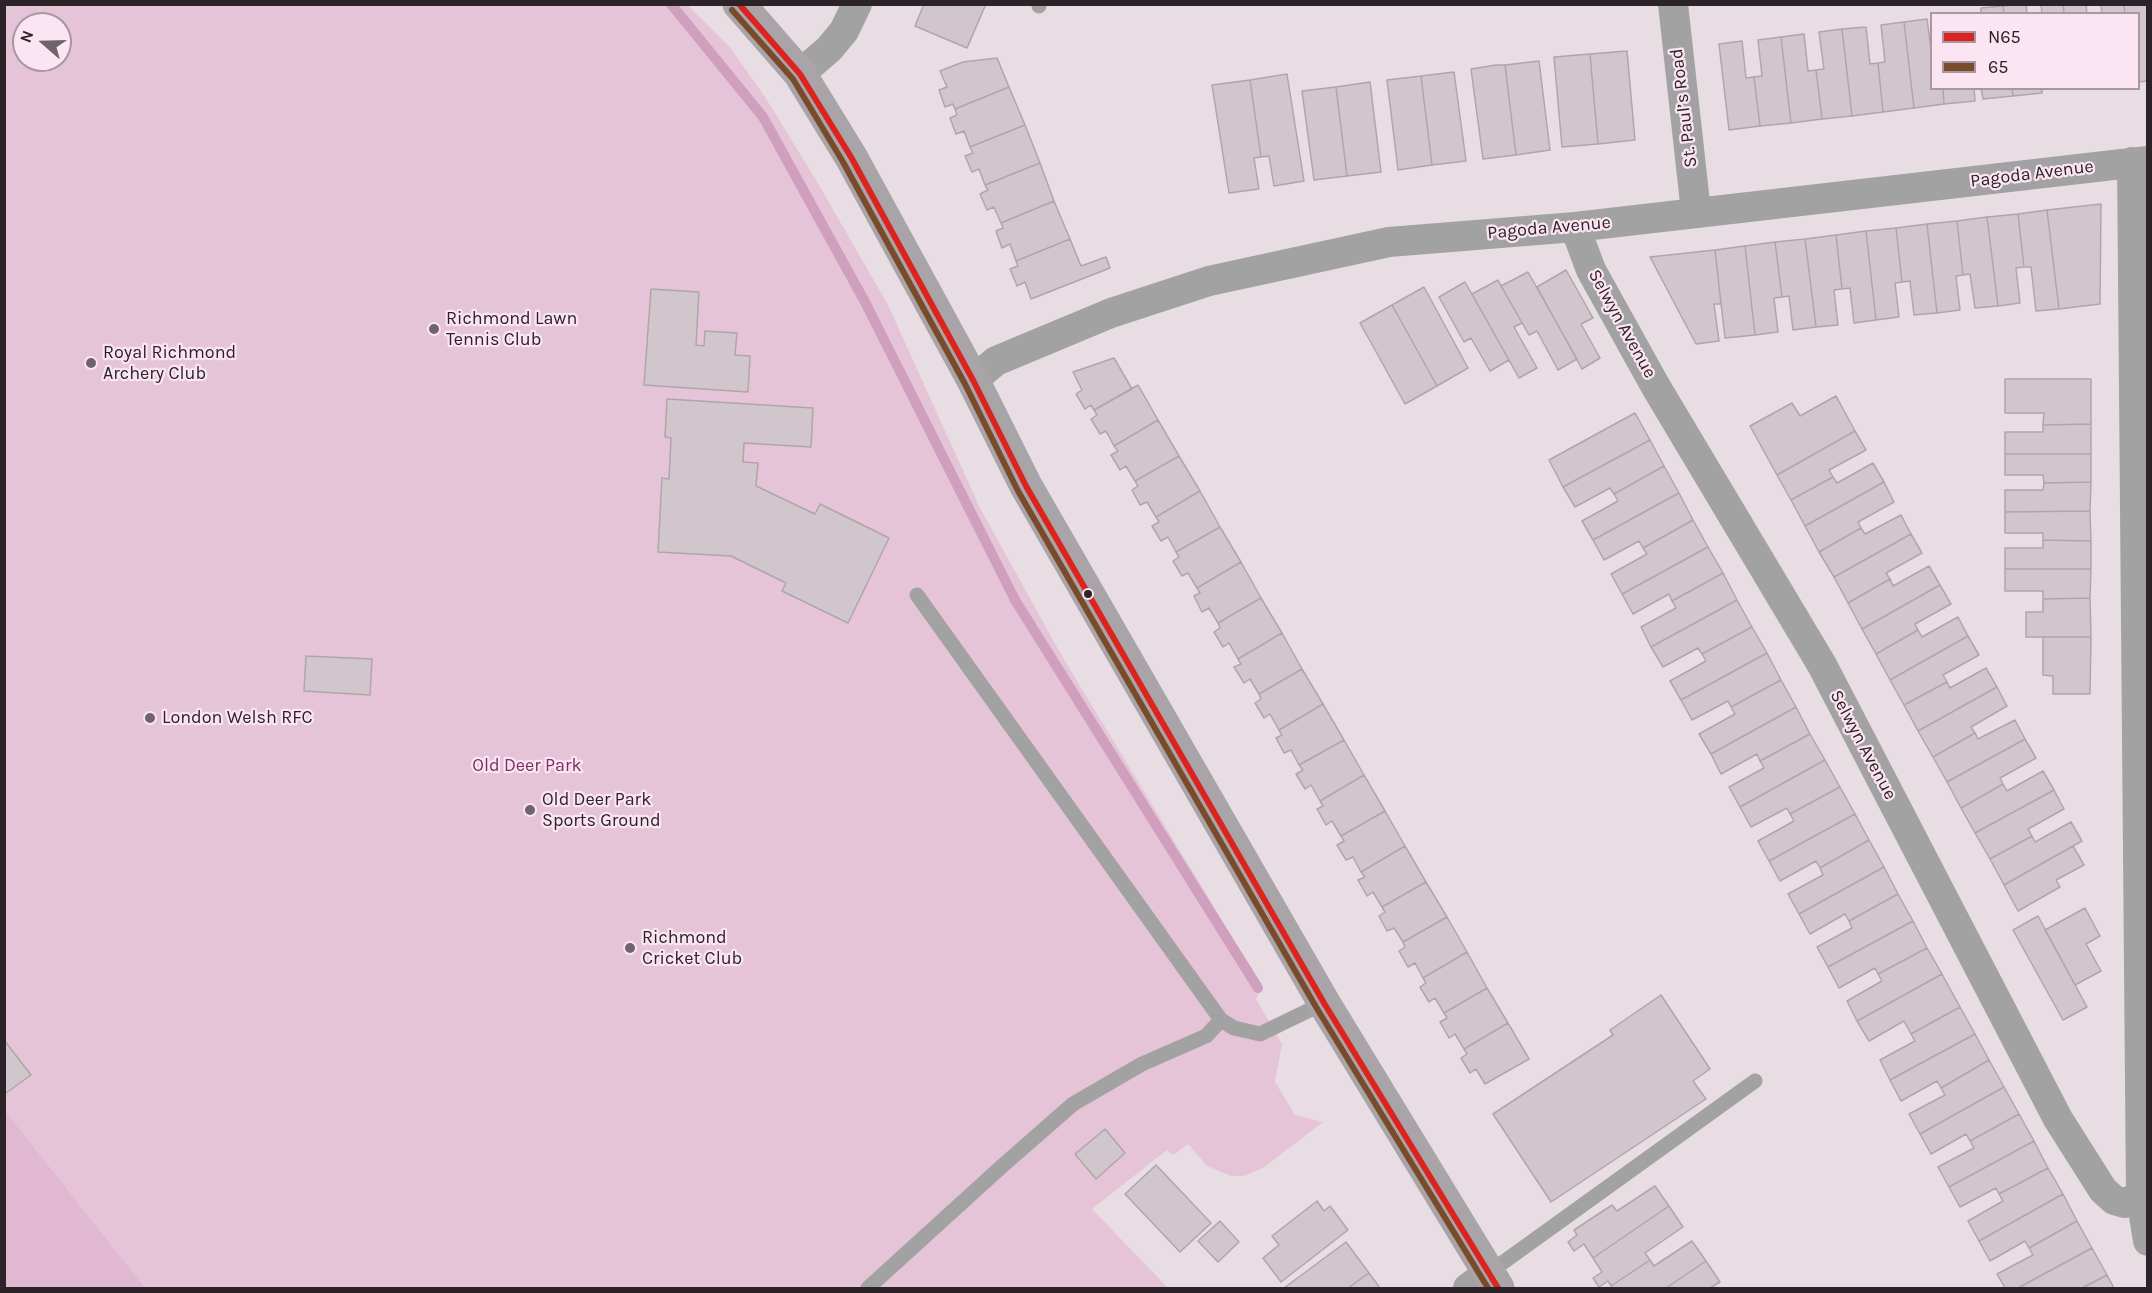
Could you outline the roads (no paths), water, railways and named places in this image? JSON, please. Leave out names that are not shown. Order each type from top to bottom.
[{"type":"main road","points":[[739,4],[800,74],[873,196],[973,380],[1026,486],[1484,1284]]},
{"type":"street","points":[[800,74],[829,49],[844,31],[857,4]]},
{"type":"street","name":"St. Paul’s Road","points":[[1673,4],[1696,212]]},
{"type":"street","points":[[2140,161],[2141,1197],[2148,1241]]},
{"type":"street","name":"Pagoda Avenue","points":[[973,380],[996,361],[1111,313],[1209,281],[1389,242],[1575,227],[2140,161]]},
{"type":"street","name":"Selwyn Avenue","points":[[1575,227],[1591,270],[1656,387],[1822,665],[2058,1119],[2103,1190],[2114,1200],[2124,1203],[2141,1197]]},
{"type":"lane","points":[[917,595],[1221,1020],[1234,1028],[1260,1034],[1324,1003]]},
{"type":"lane","points":[[868,1288],[1073,1104],[1142,1064],[1206,1036],[1221,1020]]},
{"type":"lane","points":[[1484,1284],[1755,1081]]},
{"type":"waterway","points":[[671,4],[763,117],[865,302],[1015,600],[1258,988]]},
{"type":"place","name":"Richmond Lawn Tennis Club","points":[[434,329]]},
{"type":"place","name":"Royal Richmond Archery Club","points":[[91,363]]},
{"type":"place","name":"London Welsh RFC","points":[[150,718]]},
{"type":"place","name":"Old Deer Park Sports Ground","points":[[530,810]]},
{"type":"place","name":"Richmond Cricket Club","points":[[630,948]]},
{"type":"park label","name":"Old Deer Park","points":[[527,766]]}]
